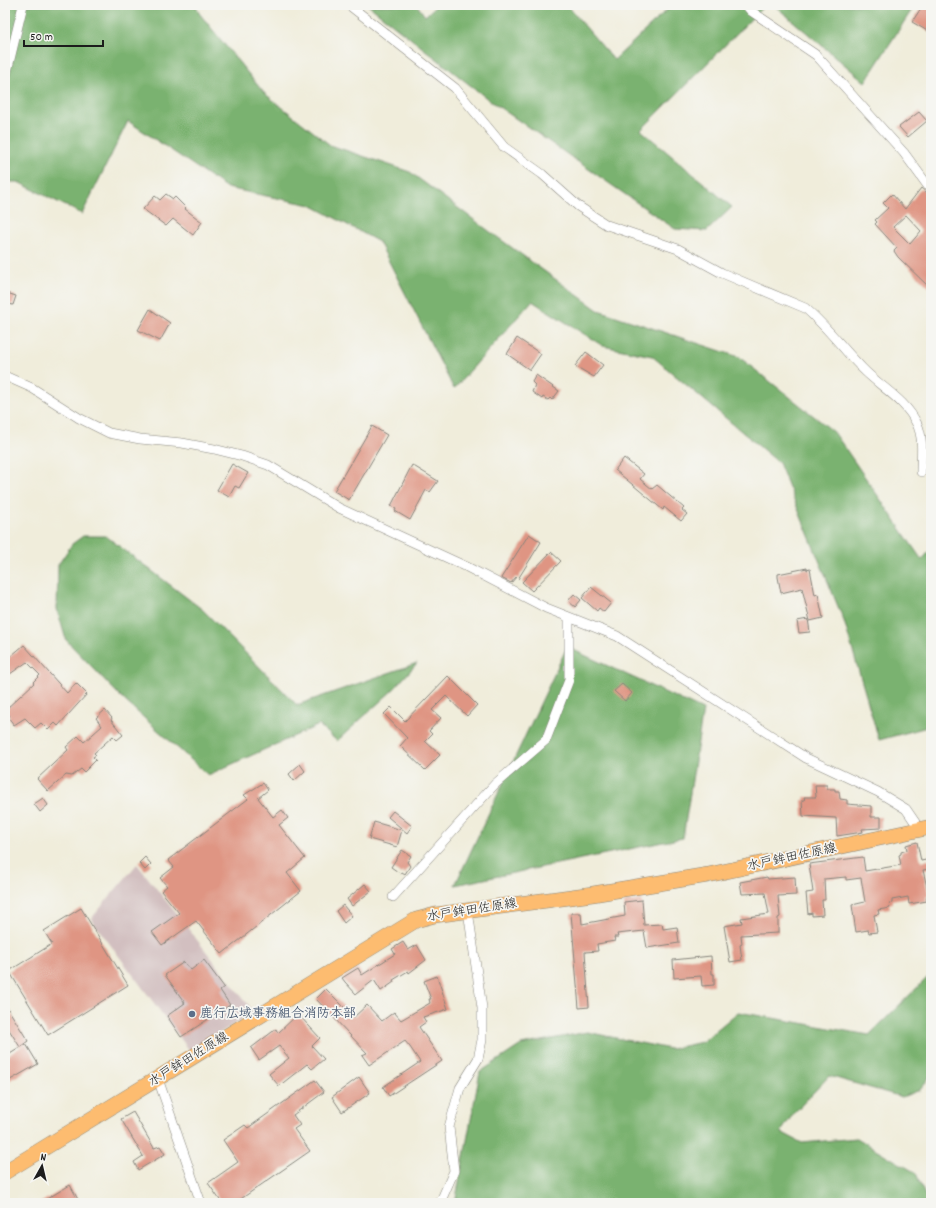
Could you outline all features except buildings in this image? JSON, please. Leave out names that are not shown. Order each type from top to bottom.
[{"type":"main road","name":"水戸鉾田佐原線","points":[[5,1172],[416,920],[435,915],[593,894],[708,875],[926,829]]},
{"type":"street","points":[[5,80],[23,5]]},
{"type":"street","points":[[349,5],[455,88],[504,147],[542,174],[578,206],[593,216],[607,225],[678,248],[722,273],[805,308],[816,317],[867,373],[889,391],[910,412],[920,434],[921,472]]},
{"type":"street","points":[[746,5],[751,11],[816,55],[904,153],[931,190]]},
{"type":"street","points":[[5,376],[32,388],[79,418],[109,433],[140,439],[182,443],[214,449],[242,456],[268,465],[339,508],[569,618],[617,636],[806,758],[878,792],[906,809],[926,829]]},
{"type":"street","points":[[393,897],[495,784],[546,740],[569,680],[569,618]]},
{"type":"street","points":[[440,1203],[454,1171],[449,1127],[460,1088],[478,1059],[482,1040],[482,1008],[468,911]]},
{"type":"street","points":[[158,1079],[201,1203]]},
{"type":"shaded area","points":[[137,864],[254,1012],[190,1051],[91,919]]},
{"type":"green space","points":[[5,5],[196,5],[199,13],[264,93],[330,145],[410,172],[598,310],[739,357],[834,432],[922,560],[931,549],[931,726],[879,740],[844,621],[779,463],[652,356],[603,346],[532,301],[454,389],[379,242],[311,205],[227,188],[128,121],[82,214],[18,182],[5,182]]},
{"type":"green space","points":[[368,5],[417,5],[425,16],[437,5],[567,5],[614,60],[672,5],[765,5],[641,130],[732,207],[707,231],[675,229],[489,100]]},
{"type":"green space","points":[[774,5],[915,5],[865,82]]},
{"type":"green space","points":[[83,536],[106,536],[203,610],[297,705],[417,663],[395,688],[337,741],[319,725],[208,775],[124,700],[66,640],[57,609],[58,565],[72,544]]},
{"type":"green space","points":[[567,647],[703,710],[683,838],[455,885]]},
{"type":"green space","points":[[931,974],[931,1075],[920,1090],[902,1097],[829,1076],[793,1114],[781,1132],[802,1143],[857,1138],[916,1173],[928,1203],[455,1203],[480,1072],[521,1045],[587,1032],[670,1049],[702,1042],[738,1012],[869,1035]]},
{"type":"place","name":"鹿行広域事務組合消防本部","points":[[192,1014]]}]
